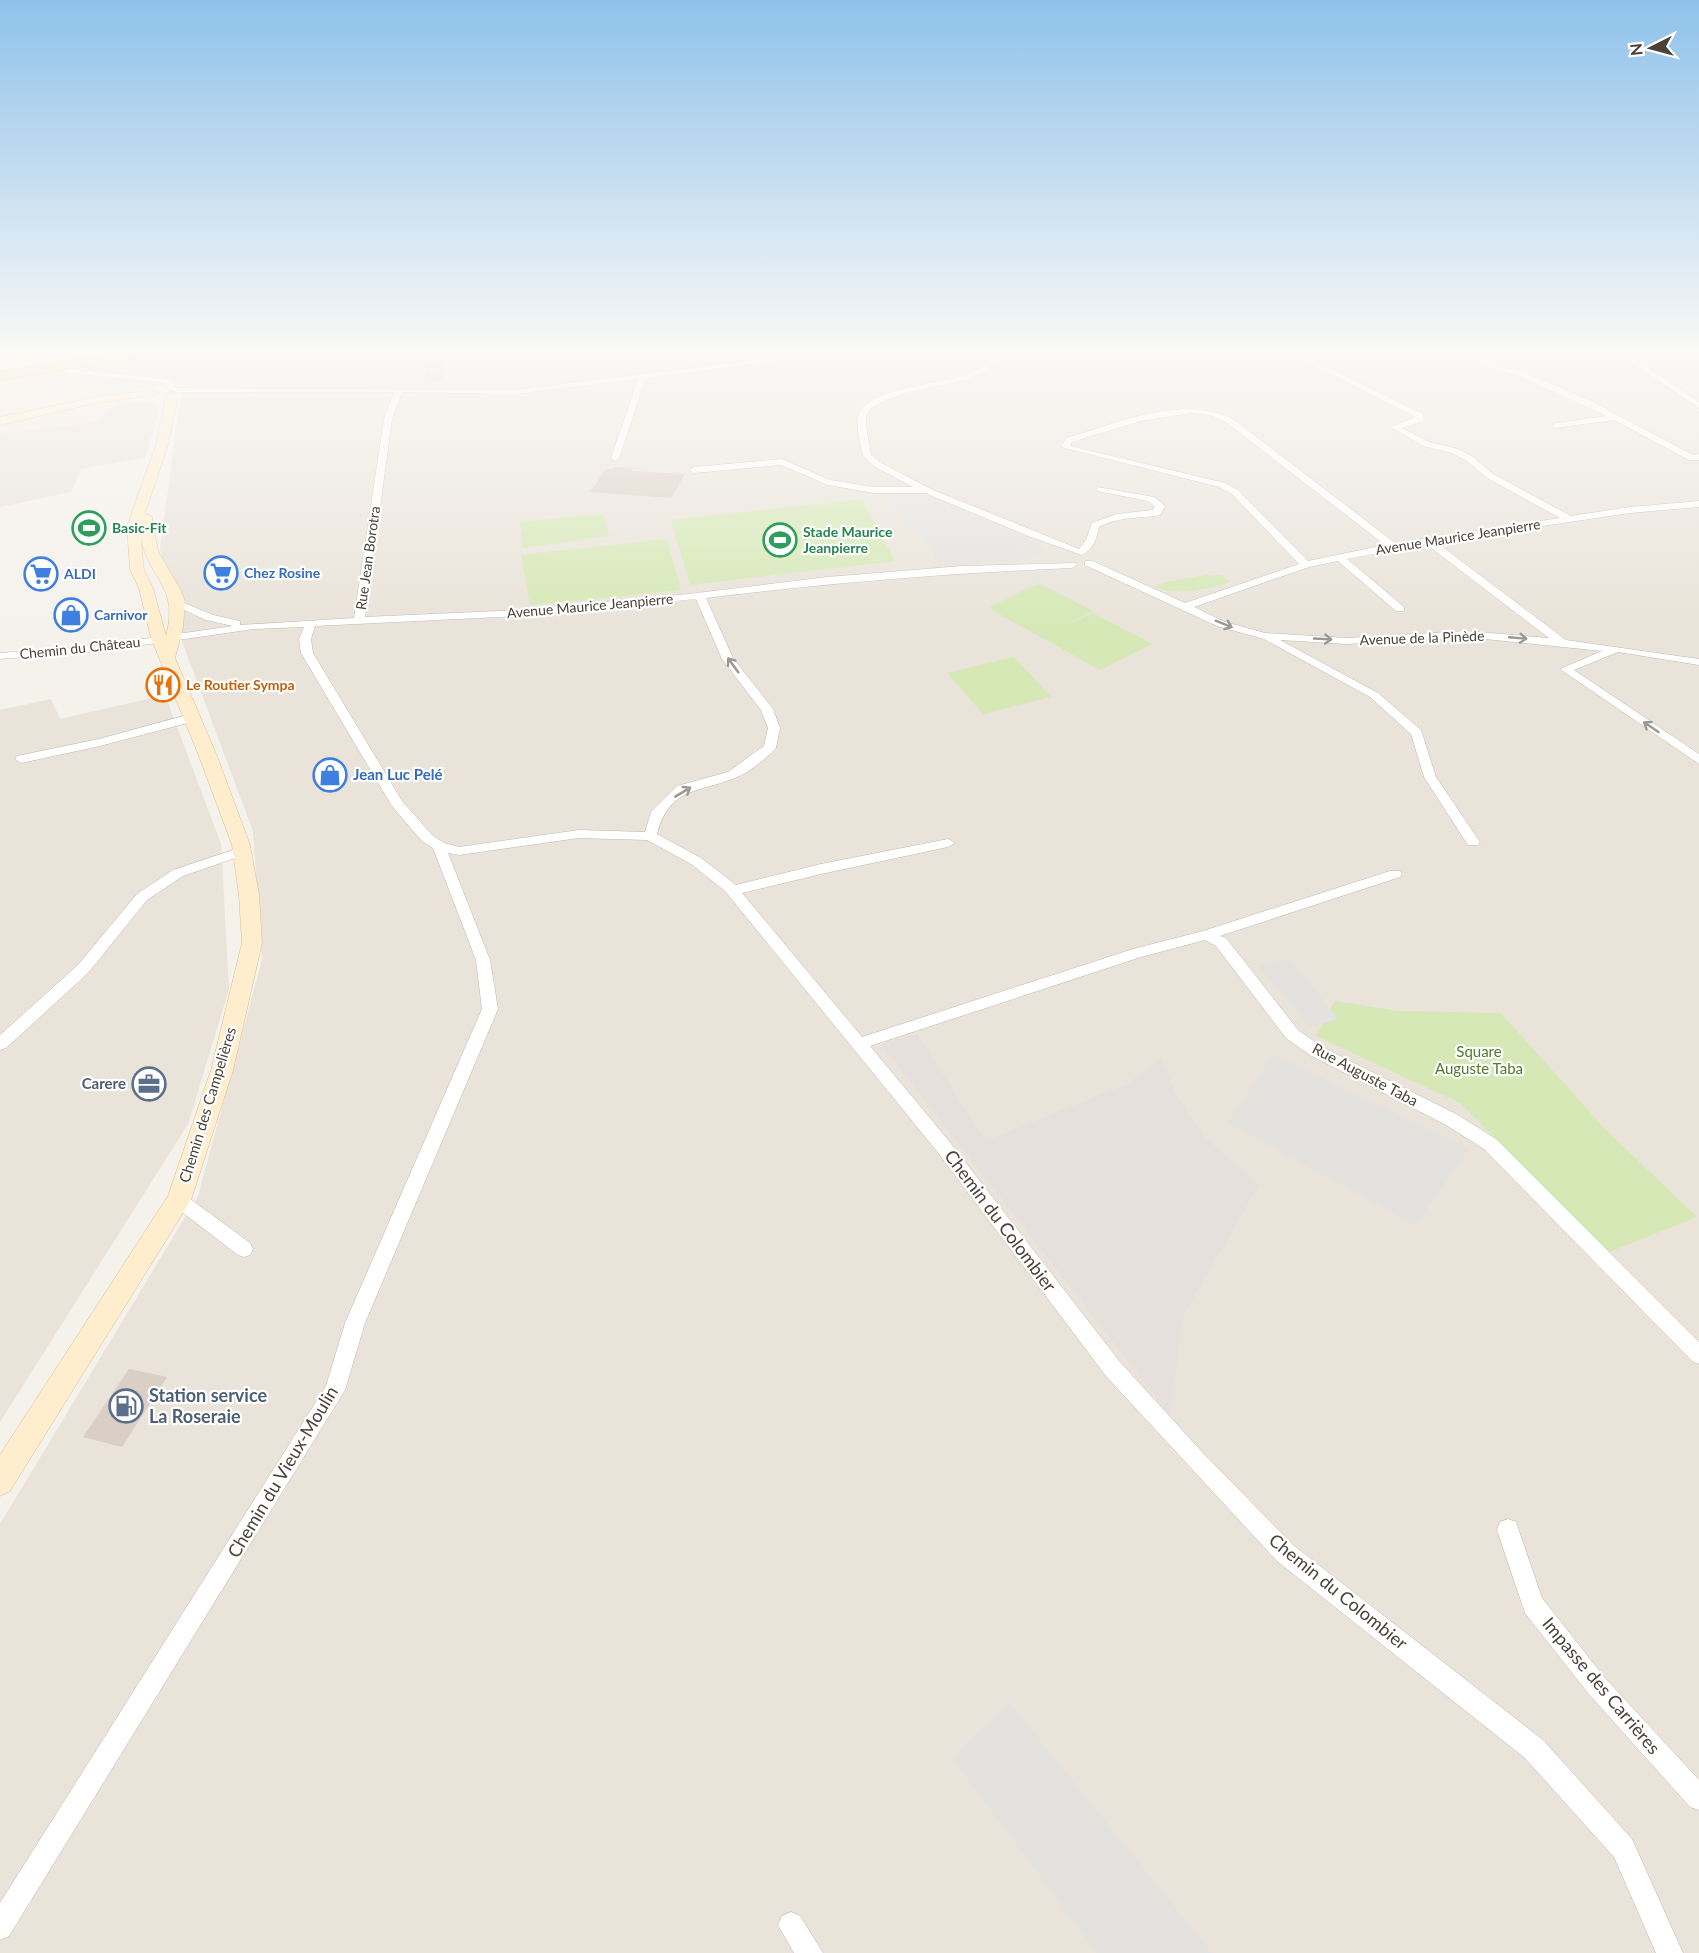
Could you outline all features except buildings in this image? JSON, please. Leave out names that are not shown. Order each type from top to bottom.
[{"type":"main road","name":"Chemin des Campelières","points":[[0,1480],[179,1200],[222,1070],[252,943],[249,895],[242,851],[208,756],[167,658],[166,637],[137,570],[134,526],[162,444]]},
{"type":"main road","name":"Chemin des Campelières","points":[[144,501],[149,547],[156,563],[172,585],[177,603],[166,637]]},
{"type":"street","name":"Rue Jean Borotra","points":[[359,622],[384,444]]},
{"type":"street","points":[[615,458],[620,444]]},
{"type":"street","points":[[866,444],[869,460],[928,490],[1042,539],[1079,551],[1091,557],[1089,563]]},
{"type":"street","points":[[1067,444],[1065,447],[1222,485],[1235,492],[1306,565]]},
{"type":"street","points":[[1260,444],[1393,546]]},
{"type":"street","points":[[1427,444],[1455,451],[1470,459],[1490,476],[1571,520]]},
{"type":"street","points":[[1667,444],[1692,458],[1699,457]]},
{"type":"street","points":[[694,470],[782,462],[828,483],[874,490],[928,490]]},
{"type":"street","points":[[1079,551],[1091,540],[1095,525],[1105,519],[1157,513],[1160,506],[1151,499],[1100,489]]},
{"type":"street","name":"Avenue Maurice Jeanpierre","points":[[166,637],[254,626],[520,613],[700,596],[806,582],[1089,563],[1185,608],[1306,565],[1393,546],[1630,510],[1699,504]]},
{"type":"street","points":[[1042,539],[1072,565]]},
{"type":"street","points":[[1428,541],[1562,642]]},
{"type":"street","name":"Avenue Maurice Jeanpierre","points":[[1021,566],[1079,551]]},
{"type":"street","points":[[1339,557],[1400,609]]},
{"type":"street","name":"Avenue Maurice Jeanpierre","points":[[1157,594],[1223,594]]},
{"type":"street","points":[[650,836],[656,815],[682,789],[732,775],[770,748],[774,728],[767,709],[728,660],[700,596]]},
{"type":"street","points":[[177,603],[210,618],[254,626]]},
{"type":"street","name":"Avenue de la Pinède","points":[[1185,608],[1240,630],[1264,636],[1347,640],[1466,634],[1562,642],[1699,662]]},
{"type":"street","points":[[310,624],[305,639],[307,653],[397,803],[427,838],[439,846]]},
{"type":"street","points":[[1264,636],[1374,695],[1417,733],[1430,777],[1473,842]]},
{"type":"street","name":"Chemin du Château","points":[[0,656],[101,648],[166,637]]},
{"type":"street","points":[[1617,649],[1566,669],[1699,760]]},
{"type":"street","points":[[21,759],[100,742],[191,718]]},
{"type":"street","name":"Chemin du Colombier","points":[[439,846],[459,851],[579,834],[650,836],[696,861],[732,891],[942,1145],[1113,1369],[1203,1468],[1285,1553],[1534,1749],[1623,1848],[1670,1953]]},
{"type":"street","points":[[732,891],[821,869],[948,843]]},
{"type":"street","name":"Chemin du Vieux-Moulin","points":[[0,1927],[335,1390],[355,1323],[490,1009],[483,960],[439,846]]},
{"type":"street","points":[[0,1044],[84,969],[142,897],[178,873],[242,851]]},
{"type":"street","points":[[859,1044],[1138,953],[1206,935],[1395,874]]},
{"type":"street","name":"Rue Auguste Taba","points":[[1206,935],[1221,942],[1292,1034],[1316,1051],[1452,1120],[1490,1144],[1697,1353]]},
{"type":"street","points":[[179,1200],[244,1249]]},
{"type":"street","name":"Impasse des Carrières","points":[[1508,1530],[1533,1605],[1596,1686],[1699,1798]]},
{"type":"street","points":[[791,1925],[810,1953]]},
{"type":"shaded area","points":[[0,444],[149,444],[145,458],[81,469],[71,492],[0,507]]},
{"type":"shaded area","points":[[174,444],[1699,444],[1699,1953],[0,1953],[0,1524],[198,1196],[262,960],[253,831],[183,644],[160,549]]},
{"type":"shaded area","points":[[924,493],[1024,536],[1040,544],[1044,552],[1028,559],[938,566],[929,545],[878,494]]},
{"type":"shaded area","points":[[165,695],[221,844],[229,989],[188,1124],[0,1422],[0,710],[51,699],[60,719]]},
{"type":"shaded area","points":[[1290,958],[1338,1019],[1310,1027],[1258,966]]},
{"type":"shaded area","points":[[917,1034],[986,1141],[1127,1084],[1161,1059],[1177,1096],[1203,1136],[1259,1185],[1184,1314],[1170,1415],[881,1044]]},
{"type":"shaded area","points":[[1273,1054],[1469,1149],[1415,1225],[1228,1123]]},
{"type":"shaded area","points":[[1009,1702],[1212,1953],[1097,1953],[952,1758]]},
{"type":"green space","name":"Stade Maurice Jeanpierre","points":[[862,499],[895,561],[690,585],[671,520]]},
{"type":"green space","points":[[603,514],[609,536],[522,548],[520,522]]},
{"type":"green space","points":[[667,539],[681,590],[530,605],[521,555]]},
{"type":"green space","points":[[1206,575],[1221,575],[1230,582],[1191,591],[1171,591],[1153,587],[1166,582]]},
{"type":"green space","points":[[1039,583],[1093,611],[1059,629],[1093,613],[1152,644],[1100,670],[990,607]]},
{"type":"green space","points":[[1014,657],[1051,697],[983,714],[947,673]]},
{"type":"green space","name":"Square Auguste Taba","points":[[1335,1001],[1398,1011],[1501,1013],[1603,1127],[1697,1217],[1609,1252],[1460,1103],[1316,1036]]},
{"type":"place","name":"Basic-Fit","points":[[89,528]]},
{"type":"place","name":"Stade Maurice Jeanpierre","points":[[780,540]]},
{"type":"place","name":"Chez Rosine","points":[[221,573]]},
{"type":"place","name":"ALDI","points":[[41,574]]},
{"type":"place","name":"Carnivor","points":[[71,615]]},
{"type":"place","name":"Le Routier Sympa","points":[[163,685]]},
{"type":"place","name":"Jean Luc Pelé","points":[[330,775]]},
{"type":"place","name":"Carere","points":[[149,1084]]},
{"type":"place","name":"Station service La Roseraie","points":[[126,1406]]}]
